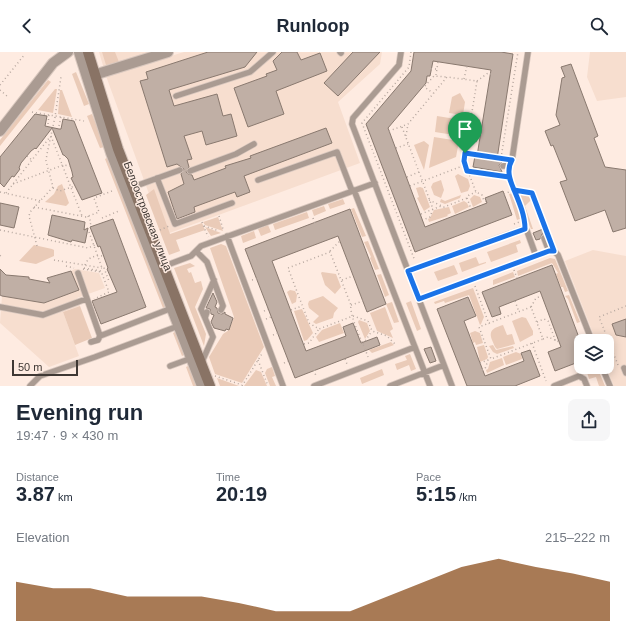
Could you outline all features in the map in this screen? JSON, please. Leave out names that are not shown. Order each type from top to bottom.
[{"type":"main road","name":"Белоостровская улица","points":[[88,52],[94,75],[160,268],[182,324],[210,386]]},
{"type":"street","points":[[0,131],[53,63],[68,52]]},
{"type":"street","name":"Белоостровская улица","points":[[79,52],[111,153],[160,268]]},
{"type":"street","points":[[94,75],[168,52]]},
{"type":"street","name":"Белоостровская улица","points":[[197,359],[202,386]]},
{"type":"lane","points":[[176,96],[250,72],[273,52]]},
{"type":"lane","points":[[401,52],[399,65],[354,118],[352,124],[452,386]]},
{"type":"lane","points":[[508,164],[528,52]]},
{"type":"lane","points":[[190,170],[236,154],[254,144]]},
{"type":"lane","points":[[258,180],[337,152],[430,386]]},
{"type":"lane","points":[[133,187],[180,170]]},
{"type":"lane","points":[[158,178],[175,224],[232,203]]},
{"type":"lane","points":[[160,268],[191,256],[201,246],[210,242],[375,183]]},
{"type":"lane","points":[[408,271],[525,229],[536,256]]},
{"type":"lane","points":[[227,236],[284,386]]},
{"type":"lane","points":[[546,237],[549,251]]},
{"type":"lane","points":[[196,251],[207,262],[214,280],[216,292],[223,306],[221,310]]},
{"type":"lane","points":[[419,299],[549,251],[554,251],[558,255],[589,334]]},
{"type":"lane","points":[[78,273],[100,336]]},
{"type":"lane","points":[[211,334],[201,309],[214,280]]},
{"type":"lane","points":[[0,307],[43,315],[87,301]]},
{"type":"lane","points":[[91,342],[98,340],[100,336],[175,307]]},
{"type":"lane","points":[[205,318],[208,312]]},
{"type":"lane","points":[[30,386],[40,376],[182,324]]},
{"type":"lane","points":[[170,366],[197,359],[212,337],[211,334],[214,328]]},
{"type":"lane","points":[[314,386],[415,347]]},
{"type":"lane","points":[[390,386],[444,365]]},
{"type":"lane","points":[[605,374],[610,386]]},
{"type":"lane","points":[[554,386],[579,376],[584,379],[587,386]]},
{"type":"path","points":[[411,52],[409,67],[362,123],[414,260],[421,259]]},
{"type":"path","points":[[502,158],[518,52]]},
{"type":"path","points":[[0,86],[25,54]]},
{"type":"path","points":[[433,93],[424,86],[436,75],[438,62]]},
{"type":"path","points":[[464,79],[467,66]]},
{"type":"path","points":[[431,68],[437,70]]},
{"type":"path","points":[[486,201],[484,201],[482,195],[476,192],[464,161],[477,81],[488,73],[491,74]]},
{"type":"path","points":[[436,75],[477,81]]},
{"type":"path","points":[[406,137],[408,124],[447,76]]},
{"type":"path","points":[[37,246],[36,237],[29,216],[34,207],[53,188],[47,154],[55,116],[60,77]]},
{"type":"path","points":[[0,90],[7,96]]},
{"type":"path","points":[[32,112],[84,121]]},
{"type":"path","points":[[48,124],[49,115]]},
{"type":"path","points":[[59,126],[61,117]]},
{"type":"path","points":[[471,118],[483,120]]},
{"type":"path","points":[[389,131],[408,124]]},
{"type":"path","points":[[402,126],[433,209],[430,217],[423,220]]},
{"type":"path","points":[[6,193],[51,136]]},
{"type":"path","points":[[51,136],[82,216]]},
{"type":"path","points":[[467,140],[480,142]]},
{"type":"path","points":[[396,148],[408,144]]},
{"type":"path","points":[[56,148],[60,147]]},
{"type":"path","points":[[58,154],[62,152]]},
{"type":"path","points":[[465,153],[502,158],[508,164],[509,177],[525,220],[525,229]]},
{"type":"path","points":[[27,156],[32,160]]},
{"type":"path","points":[[13,184],[63,165],[70,166]]},
{"type":"path","points":[[410,186],[465,165]]},
{"type":"path","points":[[467,171],[509,177]]},
{"type":"path","points":[[407,177],[419,172]]},
{"type":"path","points":[[53,188],[60,191],[75,186]]},
{"type":"path","points":[[504,194],[514,190],[532,193],[546,237]]},
{"type":"path","points":[[34,207],[88,216],[99,212],[94,198],[112,191]]},
{"type":"path","points":[[0,192],[41,201]]},
{"type":"path","points":[[421,214],[467,198],[469,195],[476,192]]},
{"type":"path","points":[[467,198],[472,209]]},
{"type":"path","points":[[430,200],[442,206]]},
{"type":"path","points":[[204,226],[225,233],[216,209]]},
{"type":"path","points":[[102,218],[119,211]]},
{"type":"path","points":[[200,215],[210,242]]},
{"type":"path","points":[[88,216],[90,226]]},
{"type":"path","points":[[313,218],[314,223]]},
{"type":"path","points":[[512,224],[525,220]]},
{"type":"path","points":[[8,231],[9,227]]},
{"type":"path","points":[[157,231],[167,227]]},
{"type":"path","points":[[0,230],[88,248],[97,244]]},
{"type":"path","points":[[89,232],[102,268]]},
{"type":"path","points":[[52,240],[53,236]]},
{"type":"path","points":[[319,330],[309,323],[288,268],[330,252],[340,241]]},
{"type":"path","points":[[330,252],[351,305],[353,316],[371,364]]},
{"type":"path","points":[[85,265],[89,258],[97,255],[103,256]]},
{"type":"path","points":[[54,260],[104,268],[107,272],[109,281]]},
{"type":"path","points":[[80,264],[80,267],[101,271],[109,292],[87,301]]},
{"type":"path","points":[[514,270],[517,278]]},
{"type":"path","points":[[341,280],[353,276]]},
{"type":"path","points":[[252,280],[257,278]]},
{"type":"path","points":[[474,285],[489,324]]},
{"type":"path","points":[[491,359],[479,327],[531,307],[536,298],[542,296]]},
{"type":"path","points":[[351,305],[363,301]]},
{"type":"path","points":[[515,301],[519,312]]},
{"type":"path","points":[[291,310],[302,306]]},
{"type":"path","points":[[625,370],[616,364],[598,317],[626,306]]},
{"type":"path","points":[[531,307],[543,339]]},
{"type":"path","points":[[264,311],[268,309]]},
{"type":"path","points":[[304,344],[309,343],[319,330],[353,316],[368,321],[372,331],[387,336],[396,345]]},
{"type":"path","points":[[537,322],[544,319],[548,321],[556,341]]},
{"type":"path","points":[[363,344],[372,331]]},
{"type":"path","points":[[273,335],[278,333]]},
{"type":"path","points":[[480,363],[548,337],[559,341]]},
{"type":"path","points":[[532,343],[546,381]]},
{"type":"path","points":[[214,375],[242,386],[268,344]]},
{"type":"path","points":[[345,359],[347,364]]},
{"type":"path","points":[[258,360],[268,386]]},
{"type":"path","points":[[482,370],[485,368],[488,360]]},
{"type":"path","points":[[284,363],[288,361]]},
{"type":"path","points":[[314,370],[316,376]]},
{"type":"shaded area","points":[[99,52],[155,52],[104,69]]},
{"type":"shaded area","points":[[102,52],[115,52],[119,62],[106,65]]},
{"type":"shaded area","points":[[184,52],[382,52],[380,64],[338,102],[360,163],[164,235],[106,76]]},
{"type":"shaded area","points":[[590,52],[626,52],[626,97],[597,101],[587,77]]},
{"type":"shaded area","points":[[76,72],[89,104],[84,106],[72,74]]},
{"type":"shaded area","points":[[48,80],[51,82],[0,146],[0,140]]},
{"type":"shaded area","points":[[55,89],[57,89],[53,113],[38,110]]},
{"type":"shaded area","points":[[60,90],[62,90],[72,117],[58,114]]},
{"type":"shaded area","points":[[460,93],[465,102],[463,115],[449,113],[452,97]]},
{"type":"shaded area","points":[[92,114],[105,147],[100,148],[87,116]]},
{"type":"shaded area","points":[[437,116],[462,120],[460,136],[435,132]]},
{"type":"shaded area","points":[[434,137],[459,141],[456,157],[429,168]]},
{"type":"shaded area","points":[[424,141],[429,145],[424,170],[414,145]]},
{"type":"shaded area","points":[[109,157],[167,305],[163,308],[105,159]]},
{"type":"shaded area","points":[[458,174],[468,179],[470,186],[468,191],[461,193],[455,176]]},
{"type":"shaded area","points":[[441,180],[444,190],[441,198],[434,195],[431,187],[433,183]]},
{"type":"shaded area","points":[[62,184],[69,203],[66,206],[45,202],[54,194],[58,186]]},
{"type":"shaded area","points":[[416,188],[423,188],[430,207],[424,211],[417,198],[419,197]]},
{"type":"shaded area","points":[[154,189],[170,234],[202,223],[205,230],[176,240],[180,251],[169,255],[146,195]]},
{"type":"shaded area","points":[[513,193],[522,218],[517,220],[509,194]]},
{"type":"shaded area","points":[[461,195],[460,198],[445,204],[440,202],[441,199],[445,201]]},
{"type":"shaded area","points":[[474,195],[480,197],[482,202],[473,207],[470,199]]},
{"type":"shaded area","points":[[518,196],[529,196],[531,200],[525,206],[533,229],[531,229]]},
{"type":"shaded area","points":[[343,199],[345,204],[330,209],[328,204]]},
{"type":"shaded area","points":[[464,201],[469,207],[455,214],[452,206]]},
{"type":"shaded area","points":[[324,206],[326,211],[314,216],[312,210]]},
{"type":"shaded area","points":[[449,207],[451,213],[447,215],[448,216],[429,222],[428,219],[434,210]]},
{"type":"shaded area","points":[[354,208],[366,236],[362,237],[351,209]]},
{"type":"shaded area","points":[[307,212],[309,218],[275,230],[273,224]]},
{"type":"shaded area","points":[[218,217],[223,231],[205,225],[203,222]]},
{"type":"shaded area","points":[[268,225],[271,232],[261,236],[258,229]]},
{"type":"shaded area","points":[[205,227],[221,233],[211,236]]},
{"type":"shaded area","points":[[254,231],[256,238],[243,243],[241,236]]},
{"type":"shaded area","points":[[520,240],[521,243],[516,245],[518,252],[491,262],[487,252]]},
{"type":"shaded area","points":[[368,241],[379,269],[375,270],[370,258],[371,257],[364,242]]},
{"type":"shaded area","points":[[221,244],[226,246],[264,347],[242,383],[215,374],[209,357],[223,334],[229,330],[234,317],[210,248]]},
{"type":"shaded area","points":[[34,245],[54,250],[54,256],[36,264],[19,261]]},
{"type":"shaded area","points":[[593,250],[626,256],[626,386],[614,386],[609,374],[614,374],[614,334],[593,334],[565,261]]},
{"type":"shaded area","points":[[476,257],[479,264],[486,263],[462,272],[459,263]]},
{"type":"shaded area","points":[[550,258],[555,259],[568,291],[565,292],[563,287],[561,287],[556,274],[558,273],[552,263],[518,276],[517,271]]},
{"type":"shaded area","points":[[190,263],[195,266],[187,269],[189,273],[191,272],[195,283],[201,281],[203,289],[195,307],[206,334],[204,346],[174,268]]},
{"type":"shaded area","points":[[454,265],[458,274],[438,281],[434,272]]},
{"type":"shaded area","points":[[75,269],[99,273],[105,288],[77,298],[80,306],[63,312],[79,356],[49,367],[0,323],[2,296],[45,303],[78,290],[71,271]]},
{"type":"shaded area","points":[[322,272],[336,274],[341,287],[335,294],[325,285]]},
{"type":"shaded area","points":[[513,272],[515,277],[493,285],[493,280]]},
{"type":"shaded area","points":[[381,274],[389,295],[385,297],[377,275]]},
{"type":"shaded area","points":[[473,288],[484,317],[480,325],[469,295],[445,303],[444,301],[435,304],[434,302]]},
{"type":"shaded area","points":[[290,290],[295,291],[297,295],[296,302],[292,304],[287,292]]},
{"type":"shaded area","points":[[569,295],[580,322],[577,323],[568,299],[565,296]]},
{"type":"shaded area","points":[[323,296],[338,308],[334,313],[333,318],[316,324],[313,322],[319,316],[309,308],[308,304],[309,301]]},
{"type":"shaded area","points":[[411,301],[421,329],[417,331],[406,303]]},
{"type":"shaded area","points":[[392,302],[399,322],[394,323],[386,304]]},
{"type":"shaded area","points":[[80,306],[92,338],[75,345],[63,312]]},
{"type":"shaded area","points":[[385,307],[393,329],[390,331],[393,338],[377,331],[370,313]]},
{"type":"shaded area","points":[[302,309],[313,333],[307,340],[304,341],[294,311]]},
{"type":"shaded area","points":[[522,317],[526,318],[533,331],[533,335],[520,342],[512,321]]},
{"type":"shaded area","points":[[359,320],[367,323],[370,331],[365,339],[358,322]]},
{"type":"shaded area","points":[[340,323],[344,333],[319,342],[316,337],[322,330]]},
{"type":"shaded area","points":[[503,325],[507,335],[512,334],[515,344],[497,349],[492,340],[491,332],[495,328]]},
{"type":"shaded area","points":[[177,331],[186,354],[182,356],[173,333]]},
{"type":"shaded area","points":[[475,331],[480,333],[483,343],[476,345],[475,342],[473,343],[470,333]]},
{"type":"shaded area","points":[[391,342],[394,345],[372,353],[369,350]]},
{"type":"shaded area","points":[[484,345],[488,357],[480,362],[477,347]]},
{"type":"shaded area","points":[[493,345],[496,350],[513,346],[514,348],[497,354],[493,352],[489,346]]},
{"type":"shaded area","points":[[516,352],[521,354],[522,359],[506,365],[503,357]]},
{"type":"shaded area","points":[[410,354],[416,369],[411,371],[409,365],[397,370],[395,364],[407,360],[405,356]]},
{"type":"shaded area","points":[[502,358],[504,365],[487,373],[486,370],[488,369],[490,362]]},
{"type":"shaded area","points":[[190,365],[199,386],[193,386],[186,367]]},
{"type":"shaded area","points":[[272,367],[275,376],[272,377],[276,386],[270,386],[265,373],[267,369]]},
{"type":"shaded area","points":[[382,369],[384,375],[362,384],[360,378]]},
{"type":"shaded area","points":[[256,370],[261,372],[267,386],[244,386]]},
{"type":"shaded area","points":[[588,374],[600,374],[605,386],[599,386],[596,377],[589,379]]},
{"type":"shaded area","points":[[217,378],[239,386],[220,386]]},
{"type":"building","points":[[208,52],[257,52],[245,67],[169,90],[174,106],[217,94],[223,116],[231,114],[237,136],[206,145],[202,131],[184,136],[192,159],[187,160],[189,167],[186,172],[192,175],[194,180],[226,168],[225,166],[251,158],[250,156],[326,128],[332,143],[244,176],[250,192],[237,197],[235,192],[194,207],[195,212],[177,219],[168,192],[184,184],[181,174],[184,169],[177,164],[167,167],[140,81],[148,79],[146,72]]},
{"type":"building","points":[[282,52],[297,52],[301,60],[320,53],[327,71],[276,91],[284,114],[248,127],[234,88],[267,76],[266,74],[277,70],[273,61]]},
{"type":"building","points":[[353,52],[380,52],[338,96],[324,83]]},
{"type":"building","points":[[414,52],[501,52],[513,54],[497,159],[504,160],[499,165],[502,172],[473,167],[475,156],[477,156],[491,70],[433,61],[430,76],[427,76],[426,83],[388,128],[425,227],[487,203],[485,198],[503,191],[512,215],[415,252],[366,124],[411,71]]},
{"type":"building","points":[[571,64],[598,136],[594,138],[605,167],[626,170],[626,228],[613,232],[605,210],[575,221],[560,182],[567,180],[553,145],[551,146],[545,131],[560,125],[556,115],[562,78],[565,77],[561,67]]},
{"type":"building","points":[[35,114],[47,116],[45,126],[59,129],[61,129],[63,119],[74,121],[102,193],[82,200],[71,178],[73,177],[68,159],[63,155],[52,128],[36,149],[35,148],[31,151],[21,163],[20,169],[14,177],[12,176],[4,187],[0,183],[0,157]]},
{"type":"building","points":[[0,203],[19,207],[14,228],[0,225]]},
{"type":"building","points":[[350,209],[386,304],[367,312],[338,236],[272,261],[306,351],[346,336],[343,327],[353,323],[361,343],[377,337],[380,345],[295,378],[245,249]]},
{"type":"building","points":[[52,215],[85,222],[84,230],[88,228],[85,243],[72,240],[71,242],[48,235]]},
{"type":"building","points":[[113,219],[146,307],[101,324],[92,301],[117,292],[107,269],[108,268],[100,246],[98,247],[90,227]]},
{"type":"building","points":[[543,229],[545,234],[542,234],[540,239],[536,240],[533,233]]},
{"type":"building","points":[[552,265],[578,334],[574,334],[574,364],[555,371],[548,352],[561,347],[540,291],[499,307],[501,314],[492,317],[482,292]]},
{"type":"building","points":[[0,269],[6,275],[29,277],[29,279],[50,283],[47,278],[71,271],[79,290],[44,303],[2,296],[0,295]]},
{"type":"building","points":[[213,293],[217,302],[215,307],[217,308],[218,313],[222,314],[225,312],[225,314],[233,318],[229,330],[226,329],[225,331],[214,328],[211,322],[214,315],[211,314],[210,309],[206,308]]},
{"type":"building","points":[[468,297],[476,316],[464,321],[485,376],[524,361],[521,353],[530,350],[540,376],[515,386],[467,386],[437,309]]},
{"type":"building","points":[[626,319],[626,337],[616,335],[612,324]]},
{"type":"building","points":[[431,347],[436,361],[430,363],[424,349]]},
{"type":"route","points":[[465,153],[464,161],[467,171],[509,177],[525,220],[525,229],[408,271],[419,299],[549,251],[554,251],[532,193],[514,190],[509,177],[509,165],[512,160],[465,153]]}]
